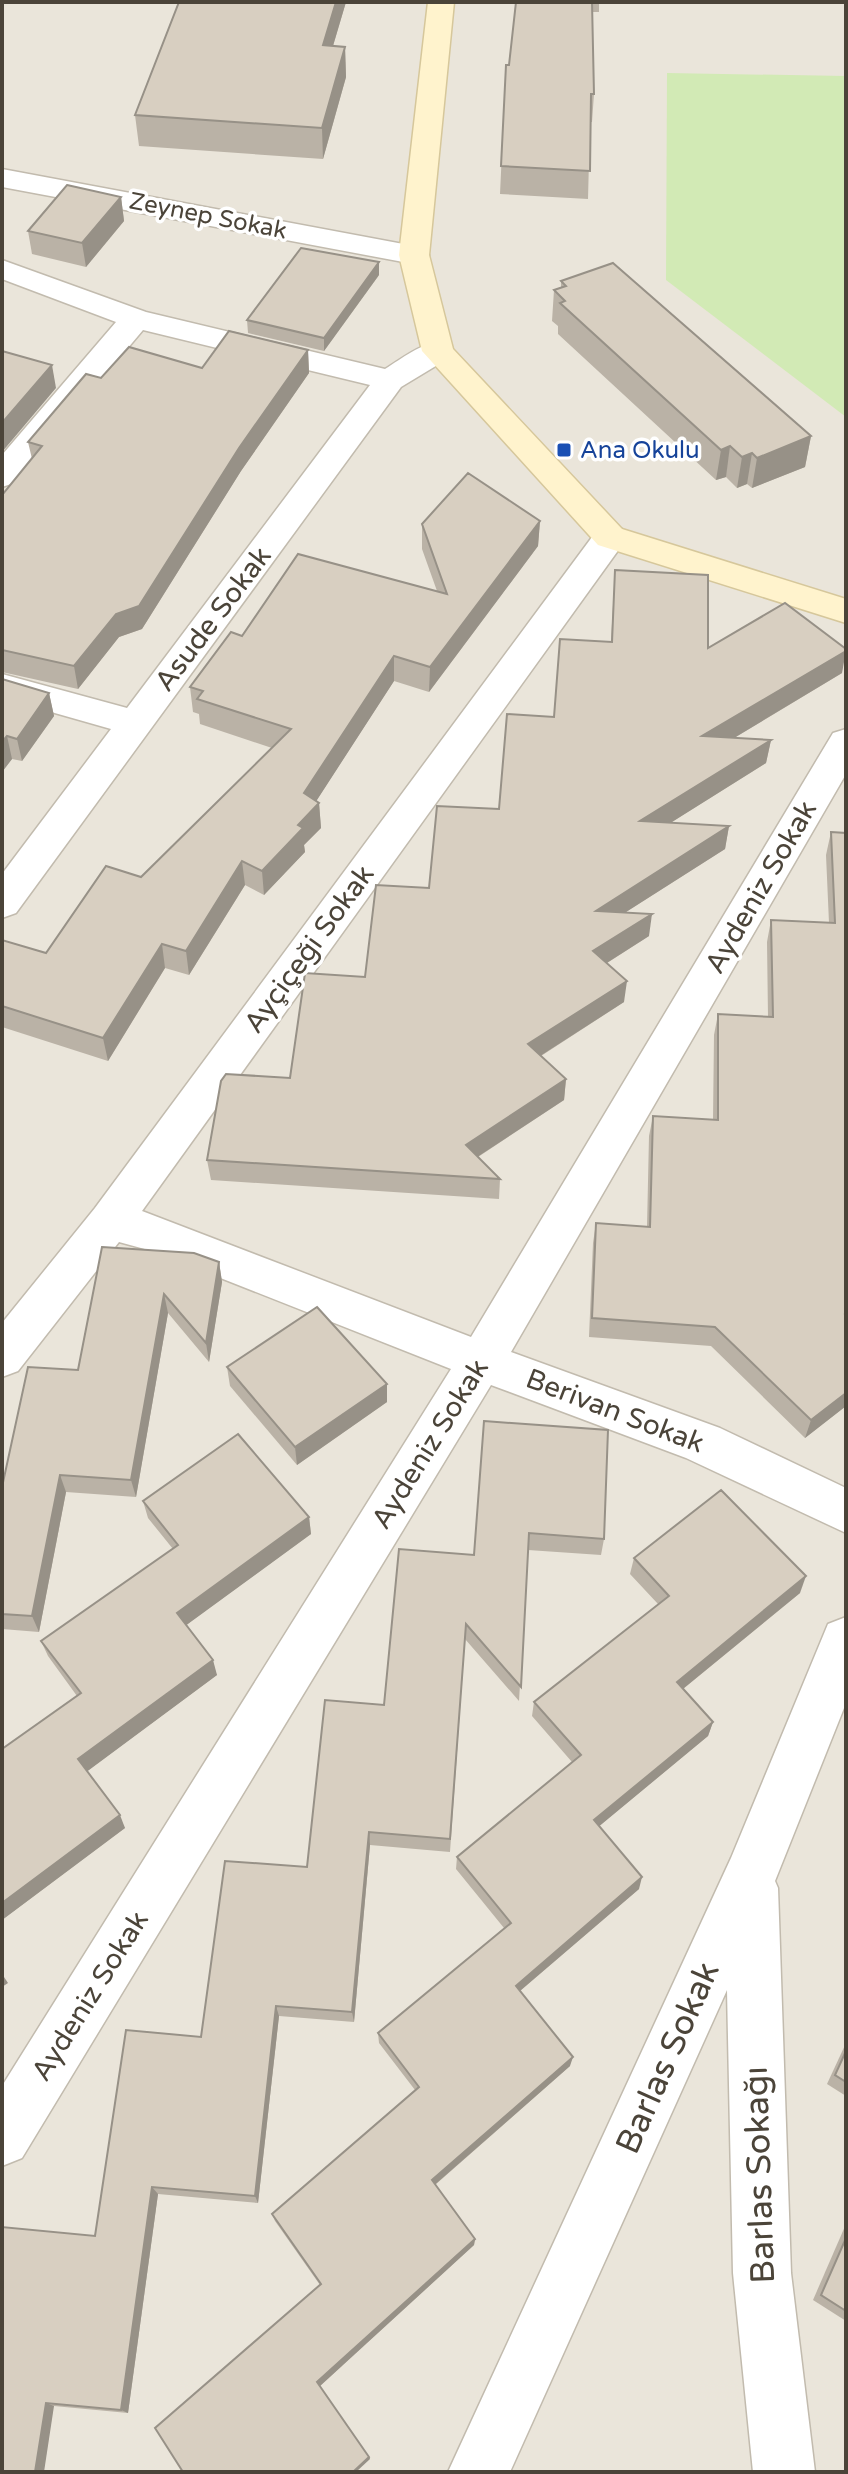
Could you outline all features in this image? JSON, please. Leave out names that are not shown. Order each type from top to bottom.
[{"type":"main road","points":[[441,2],[414,255],[438,351],[610,537],[846,611]]},
{"type":"street","name":"Zeynep Sokak","points":[[2,178],[414,255]]},
{"type":"street","points":[[2,269],[136,319],[390,380]]},
{"type":"street","points":[[2,476],[136,319]]},
{"type":"street","name":"Asude Sokak","points":[[2,903],[390,380],[438,351]]},
{"type":"street","name":"Ayçiçeği Sokak","points":[[2,1357],[110,1221],[610,537]]},
{"type":"street","points":[[2,686],[135,723]]},
{"type":"street","name":"Aydeniz Sokak","points":[[2,2138],[481,1361],[846,742]]},
{"type":"street","name":"Berivan Sokak","points":[[110,1221],[158,1234],[481,1361],[703,1443],[846,1511]]},
{"type":"street","name":"Barlas Sokak","points":[[479,2472],[750,1877],[846,1641]]},
{"type":"street","name":"Barlas Sokağı","points":[[750,1877],[762,2273],[784,2472]]},
{"type":"shaded area","points":[[2,2],[846,2],[846,2472],[2,2472]]},
{"type":"green space","points":[[667,73],[846,76],[846,417],[666,280]]},
{"type":"building","points":[[179,2],[336,2],[323,45],[345,47],[322,128],[135,115]]},
{"type":"building","points":[[516,2],[592,2],[594,94],[591,94],[590,171],[501,166],[506,65],[509,65]]},
{"type":"building","points":[[67,185],[121,197],[82,243],[28,231]]},
{"type":"building","points":[[301,248],[379,262],[324,338],[247,320]]},
{"type":"building","points":[[613,263],[811,436],[757,458],[752,453],[742,457],[730,446],[721,450],[560,303],[565,301],[554,290],[566,286],[561,281]]},
{"type":"building","points":[[229,331],[308,350],[239,448],[139,606],[116,614],[74,666],[2,650],[2,495],[42,446],[28,442],[86,374],[101,378],[129,347],[202,368]]},
{"type":"building","points":[[2,351],[52,365],[2,423]]},
{"type":"building","points":[[468,473],[540,521],[430,667],[394,656],[304,793],[319,803],[298,825],[303,828],[262,871],[242,861],[186,951],[162,944],[103,1038],[2,1006],[2,940],[46,953],[106,866],[141,877],[291,729],[197,699],[203,691],[190,687],[231,632],[242,636],[298,554],[447,594],[422,524]]},
{"type":"building","points":[[615,570],[708,575],[708,648],[785,603],[846,651],[702,736],[771,740],[640,821],[729,826],[596,911],[652,914],[593,951],[627,981],[528,1044],[566,1079],[466,1145],[500,1179],[207,1160],[221,1081],[226,1074],[290,1078],[305,973],[365,977],[376,885],[429,888],[437,806],[499,809],[507,714],[554,717],[560,639],[612,642]]},
{"type":"building","points":[[2,679],[49,693],[17,739],[7,736],[2,742]]},
{"type":"building","points":[[831,832],[846,833],[846,1393],[811,1420],[715,1327],[592,1318],[596,1223],[650,1227],[653,1116],[718,1120],[718,1014],[773,1017],[771,920],[835,923]]},
{"type":"building","points":[[102,1247],[194,1253],[219,1262],[206,1343],[164,1294],[131,1480],[60,1475],[32,1616],[2,1614],[2,1487],[28,1367],[78,1370]]},
{"type":"building","points":[[317,1307],[387,1384],[295,1447],[227,1367]]},
{"type":"building","points":[[484,1421],[608,1430],[604,1539],[529,1533],[521,1687],[466,1624],[450,1839],[369,1832],[352,2012],[276,2006],[255,2196],[152,2187],[121,2410],[46,2403],[35,2472],[2,2472],[2,2227],[95,2236],[126,2030],[201,2037],[225,1861],[307,1867],[325,1700],[384,1705],[399,1549],[474,1555]]},
{"type":"building","points":[[238,1434],[309,1517],[177,1613],[213,1660],[78,1759],[120,1815],[2,1903],[2,1749],[81,1693],[41,1641],[178,1545],[143,1501]]},
{"type":"building","points":[[721,1490],[806,1576],[677,1682],[713,1722],[594,1820],[642,1877],[516,1986],[573,2057],[432,2180],[475,2239],[317,2382],[369,2457],[353,2472],[183,2472],[155,2428],[321,2284],[272,2214],[419,2087],[378,2033],[511,1923],[457,1857],[581,1755],[534,1702],[669,1596],[634,1558]]},
{"type":"building","points":[[846,2051],[846,2082],[835,2075]]},
{"type":"building","points":[[846,2238],[846,2311],[821,2295]]},
{"type":"place","name":"Ana Okulu","points":[[564,450]]}]
